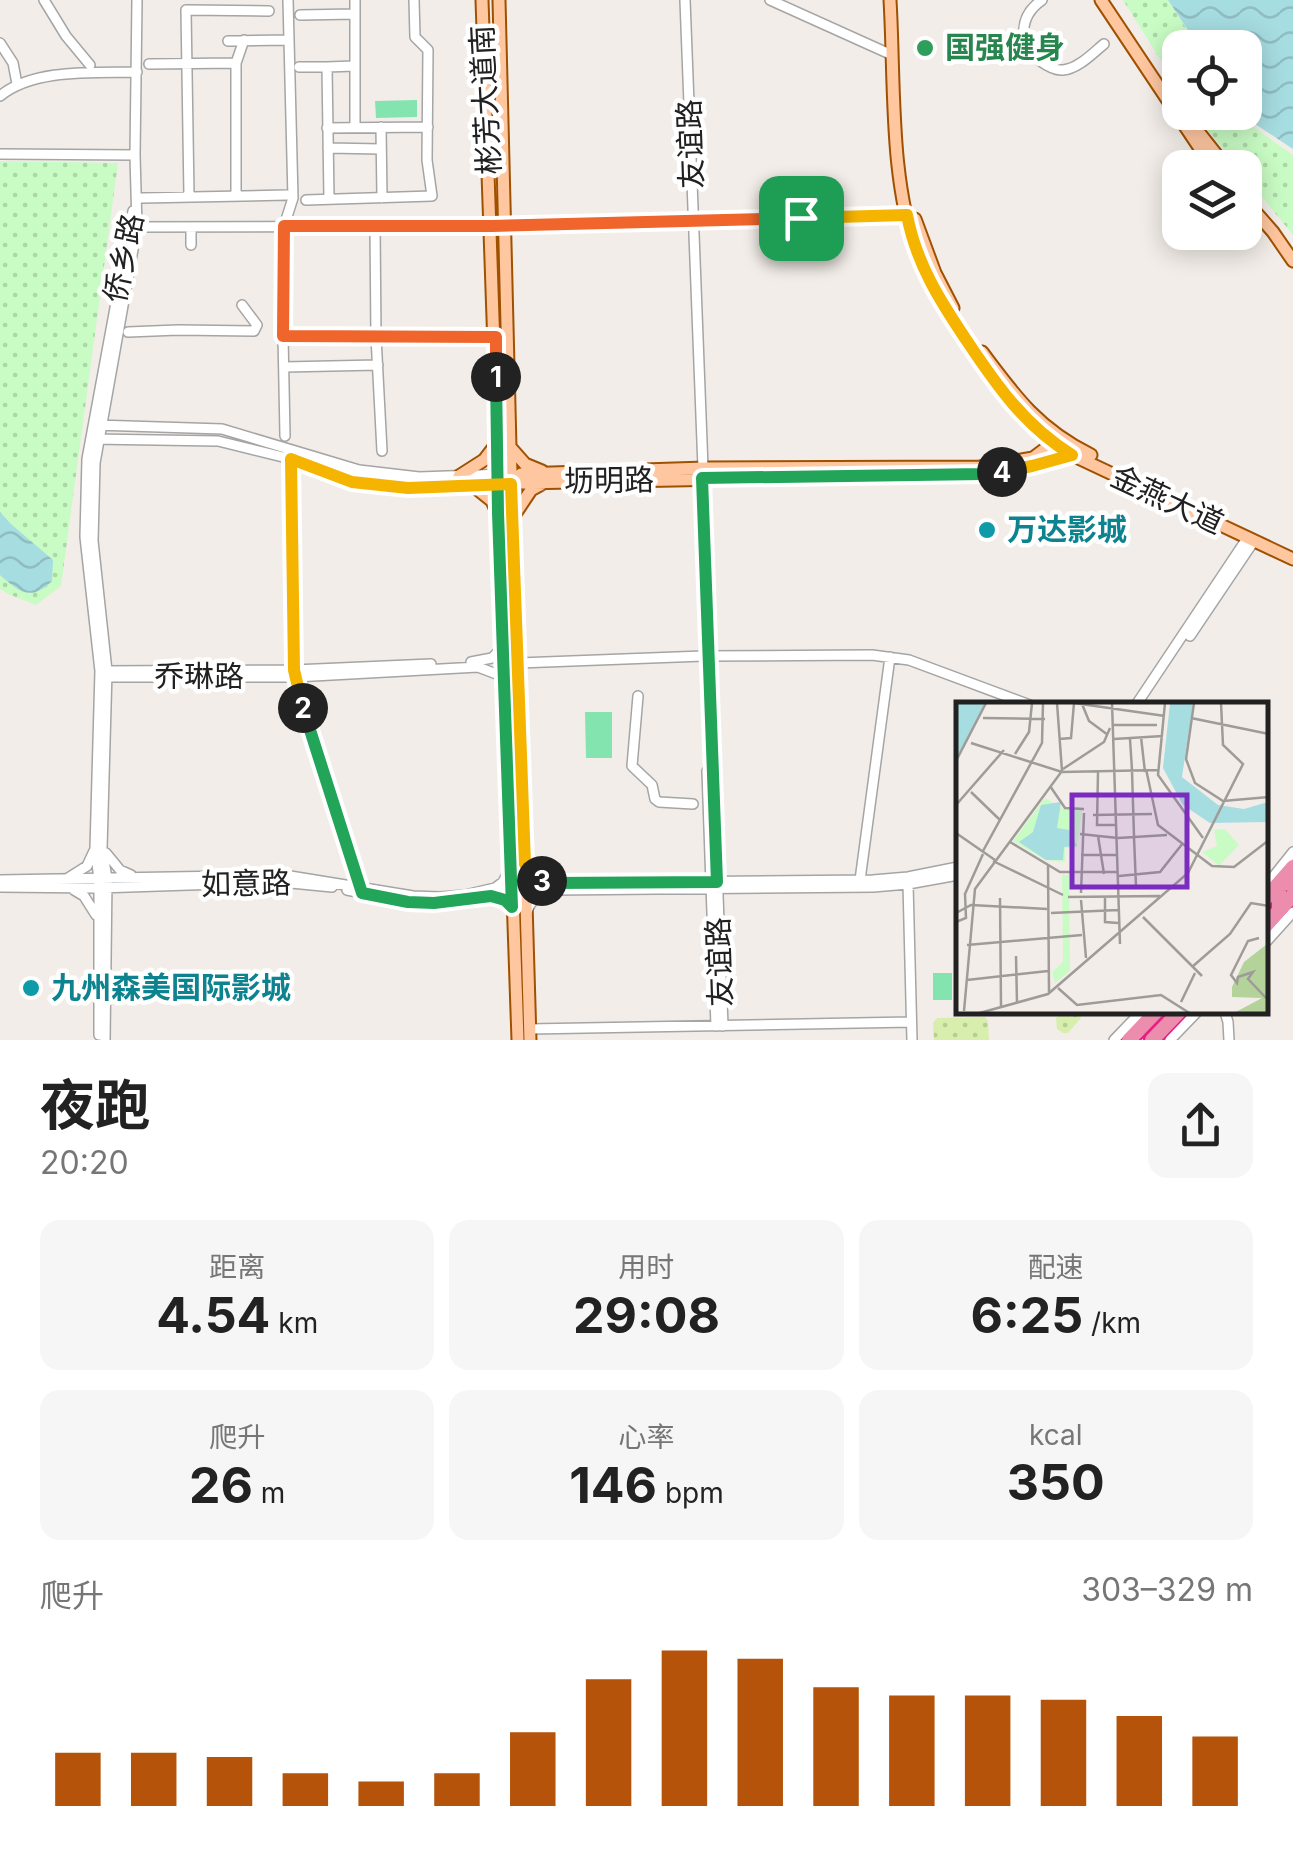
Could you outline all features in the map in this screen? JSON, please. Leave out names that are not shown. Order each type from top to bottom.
[{"type":"highway","points":[[1286,911],[1275,881],[1293,867]]},
{"type":"highway","points":[[1286,911],[1293,895]]},
{"type":"highway","points":[[1127,1035],[1152,1015]]},
{"type":"highway","points":[[1152,1040],[1178,1015]]},
{"type":"main road","name":"彬芳大道南","points":[[482,0],[496,337],[503,445],[513,518],[530,1034]]},
{"type":"main road","name":"彬芳大道南","points":[[499,0],[506,226],[503,445]]},
{"type":"main road","name":"金燕大道","points":[[893,0],[898,168],[919,260],[934,291],[996,386],[1016,410],[1072,455],[1293,556]]},
{"type":"main road","name":"金燕大道","points":[[893,0],[906,178],[912,206],[934,273],[971,337],[1045,428],[1080,450],[1293,556]]},
{"type":"main road","points":[[1104,0],[1162,85]]},
{"type":"main road","points":[[1104,0],[1201,150]]},
{"type":"main road","points":[[1198,130],[1213,150]]},
{"type":"main road","points":[[1262,212],[1293,250]]},
{"type":"main road","points":[[1262,219],[1293,261]]},
{"type":"main road","name":"坜明路","points":[[510,479],[980,467],[1033,458],[1053,443]]},
{"type":"main road","points":[[459,476],[503,445],[546,478],[531,490],[513,518]]},
{"type":"main road","name":"坜明路","points":[[701,475],[983,474],[1072,455]]},
{"type":"main road","name":"彬芳大道南","points":[[510,479],[498,513],[518,1040]]},
{"type":"main road","points":[[472,485],[492,501],[498,513]]},
{"type":"street","points":[[44,0],[90,65]]},
{"type":"street","name":"侨乡路","points":[[102,1040],[106,911],[98,848],[103,674],[85,537],[87,459],[139,198],[135,155],[138,0]]},
{"type":"street","points":[[284,436],[284,226],[293,198],[288,0]]},
{"type":"street","points":[[355,0],[355,127]]},
{"type":"street","points":[[306,200],[432,196],[428,160],[428,50],[415,37],[414,0]]},
{"type":"street","name":"友谊路","points":[[685,0],[719,1026]]},
{"type":"street","points":[[770,0],[892,55]]},
{"type":"street","points":[[1042,0],[1026,15],[1023,26],[1028,49],[1046,66],[1068,70],[1104,44]]},
{"type":"street","points":[[189,196],[186,10],[269,11]]},
{"type":"street","points":[[300,15],[355,14]]},
{"type":"street","points":[[236,192],[236,63],[244,40]]},
{"type":"street","points":[[228,41],[288,40]]},
{"type":"street","points":[[0,44],[13,64],[17,84]]},
{"type":"street","points":[[149,64],[236,63]]},
{"type":"street","points":[[300,68],[354,66]]},
{"type":"street","points":[[327,67],[328,199]]},
{"type":"street","points":[[0,96],[26,80],[138,72]]},
{"type":"street","points":[[381,127],[382,198]]},
{"type":"street","points":[[327,128],[428,127]]},
{"type":"street","points":[[328,148],[381,148]]},
{"type":"street","points":[[0,154],[135,155]]},
{"type":"street","points":[[139,198],[287,196]]},
{"type":"street","points":[[133,227],[506,226],[907,215]]},
{"type":"street","points":[[375,226],[382,451]]},
{"type":"street","points":[[191,245],[192,229]]},
{"type":"street","points":[[128,332],[254,331],[257,325],[242,305]]},
{"type":"street","points":[[283,336],[496,337]]},
{"type":"street","points":[[284,367],[378,365]]},
{"type":"street","name":"坜明路","points":[[96,425],[222,428],[359,470],[419,477],[510,479]]},
{"type":"street","name":"坜明路","points":[[94,439],[218,440],[291,459],[352,482],[408,488],[510,479]]},
{"type":"street","points":[[291,459],[295,673],[361,890]]},
{"type":"street","points":[[1142,702],[1251,539]]},
{"type":"street","points":[[477,664],[492,658],[503,647]]},
{"type":"street","points":[[519,663],[872,654],[909,660],[1022,702]]},
{"type":"street","points":[[860,880],[890,657]]},
{"type":"street","points":[[477,664],[500,675],[504,682]]},
{"type":"street","name":"乔琳路","points":[[103,674],[295,673],[477,664]]},
{"type":"street","points":[[638,696],[632,766],[652,785],[659,802],[693,804]]},
{"type":"street","points":[[98,922],[94,908],[84,896],[66,884],[98,848],[137,882],[120,893],[106,911]]},
{"type":"street","points":[[1275,881],[1293,852]]},
{"type":"street","points":[[525,864],[533,876],[550,883],[714,886],[873,887],[908,884],[956,872]]},
{"type":"street","points":[[510,868],[490,894],[512,907]]},
{"type":"street","points":[[526,915],[530,903],[552,890],[860,880],[956,871]]},
{"type":"street","name":"如意路","points":[[0,884],[281,882],[434,903],[490,894]]},
{"type":"street","name":"侨乡路","points":[[102,1040],[98,922],[103,883]]},
{"type":"street","points":[[908,884],[912,1040]]},
{"type":"street","points":[[1268,939],[1286,911]]},
{"type":"street","points":[[1173,1038],[1195,1015]]},
{"type":"street","points":[[1225,1015],[1229,1040]]},
{"type":"street","points":[[530,1034],[911,1022]]},
{"type":"street","points":[[1114,1040],[1127,1035]]},
{"type":"green space","points":[[1123,0],[1168,0],[1187,30],[1162,30],[1162,62]]},
{"type":"green space","points":[[417,100],[417,117],[376,118],[375,101]]},
{"type":"green space","points":[[1208,130],[1258,130],[1293,155],[1293,235],[1262,197],[1262,150],[1224,150]]},
{"type":"green space","points":[[0,161],[118,163],[61,586],[36,605],[0,589]]},
{"type":"green space","points":[[585,712],[612,712],[612,758],[586,758]]},
{"type":"green space","points":[[933,973],[952,973],[952,1000],[933,1000]]},
{"type":"green space","points":[[985,1017],[989,1040],[934,1040],[933,1023],[937,1018]]},
{"type":"green space","points":[[1056,1018],[1081,1018],[1068,1033],[1063,1033],[1057,1029]]},
{"type":"water","points":[[1168,0],[1293,0],[1293,149],[1262,129],[1262,30],[1188,30]]},
{"type":"water","points":[[0,512],[53,560],[52,581],[38,591],[19,590],[0,575]]},
{"type":"place","name":"国强健身","points":[[925,48]]},
{"type":"place","name":"万达影城","points":[[987,530]]},
{"type":"place","name":"九州森美国际影城","points":[[31,988]]},
{"type":"route","points":[[801,218],[492,226],[284,226],[283,336],[496,337],[498,484],[498,513],[512,907],[491,896],[434,903],[362,893],[295,677],[291,459],[352,482],[408,488],[498,484],[511,484],[525,864],[533,876],[550,883],[717,882],[702,478],[983,474],[1012,471],[1072,455],[1041,434],[996,386],[934,291],[919,260],[907,215],[801,218]]}]
